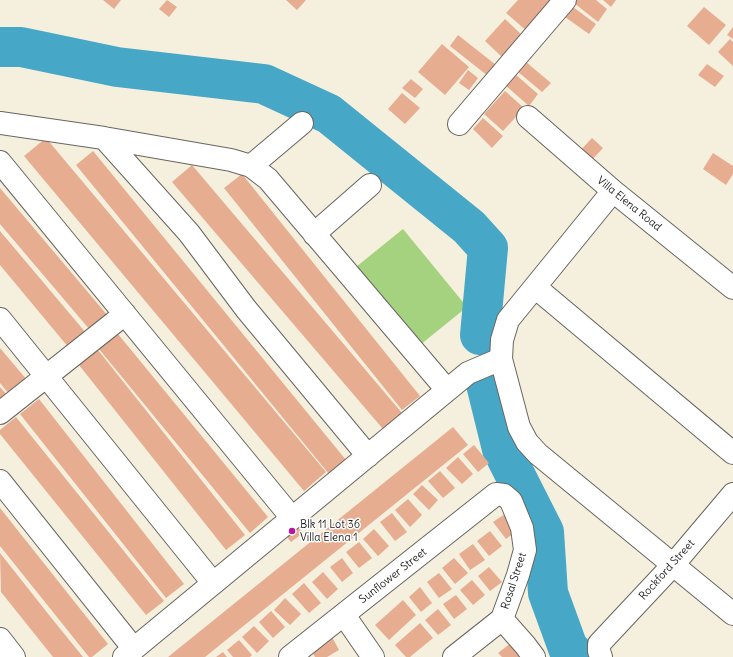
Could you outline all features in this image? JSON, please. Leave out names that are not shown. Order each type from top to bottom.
[{"type":"street","points":[[459,124],[565,0]]},
{"type":"street","name":"Villa Elena Road","points":[[528,117],[613,191],[733,288]]},
{"type":"street","points":[[0,123],[104,138],[232,160],[251,166],[268,179],[448,390]]},
{"type":"street","points":[[251,166],[302,124]]},
{"type":"street","points":[[104,138],[189,233],[246,309],[368,456]]},
{"type":"street","points":[[0,162],[292,518]]},
{"type":"street","points":[[314,234],[370,185]]},
{"type":"street","points":[[613,191],[508,320],[496,362],[520,427],[527,442],[538,454],[733,614]]},
{"type":"street","points":[[535,287],[733,453]]},
{"type":"street","points":[[0,413],[125,314]]},
{"type":"street","points":[[0,319],[48,376],[213,584]]},
{"type":"street","points":[[0,481],[129,653],[468,373],[496,362]]},
{"type":"street","name":"Sunflower Street","points":[[290,657],[496,494]]},
{"type":"street","name":"Rosal Street","points":[[454,657],[502,619],[518,575],[525,550],[522,528],[511,501],[504,495],[496,494]]},
{"type":"street","name":"Rockford Street","points":[[600,650],[733,494]]},
{"type":"street","points":[[344,614],[373,657]]},
{"type":"street","points":[[502,619],[534,657]]},
{"type":"street","points":[[0,639],[14,657]]},
{"type":"green space","points":[[403,229],[467,307],[420,345],[356,267]]},
{"type":"building","points":[[103,0],[121,0],[114,9]]},
{"type":"building","points":[[167,0],[177,7],[169,17],[159,9]]},
{"type":"building","points":[[286,0],[306,0],[297,10]]},
{"type":"building","points":[[518,0],[557,0],[528,32],[506,13]]},
{"type":"building","points":[[577,0],[596,0],[607,9],[598,22],[574,3]]},
{"type":"building","points":[[603,0],[616,0],[611,7]]},
{"type":"building","points":[[573,7],[596,24],[589,34],[565,17]]},
{"type":"building","points":[[704,7],[726,25],[709,45],[687,26]]},
{"type":"building","points":[[505,19],[523,36],[502,57],[485,41]]},
{"type":"building","points":[[733,27],[733,39],[727,35]]},
{"type":"building","points":[[458,35],[496,65],[488,76],[450,46]]},
{"type":"building","points":[[730,39],[733,42],[733,66],[718,52]]},
{"type":"building","points":[[442,44],[469,67],[445,95],[418,72]]},
{"type":"building","points":[[526,62],[551,83],[542,92],[517,71]]},
{"type":"building","points":[[707,64],[724,76],[715,87],[698,75]]},
{"type":"building","points":[[468,70],[478,78],[469,90],[459,83]]},
{"type":"building","points":[[515,74],[538,94],[529,106],[505,85]]},
{"type":"building","points":[[411,79],[423,89],[415,98],[402,88]]},
{"type":"building","points":[[505,91],[524,108],[503,131],[484,114]]},
{"type":"building","points":[[402,93],[420,108],[405,124],[388,109]]},
{"type":"building","points":[[483,118],[503,136],[492,148],[473,129]]},
{"type":"building","points":[[46,138],[326,472],[304,491],[24,156]]},
{"type":"building","points":[[592,138],[603,148],[587,165],[576,155]]},
{"type":"building","points":[[93,151],[346,460],[329,474],[76,165]]},
{"type":"building","points":[[713,153],[733,166],[733,174],[726,185],[703,169]]},
{"type":"building","points":[[192,165],[402,413],[383,429],[172,182]]},
{"type":"building","points":[[242,174],[420,396],[402,410],[224,188]]},
{"type":"building","points":[[0,188],[108,316],[90,330],[0,224]]},
{"type":"building","points":[[0,231],[86,333],[69,348],[0,265]]},
{"type":"building","points":[[118,334],[268,517],[250,533],[99,349]]},
{"type":"building","points":[[0,348],[27,380],[10,395],[0,383]]},
{"type":"building","points":[[98,350],[245,535],[226,550],[79,365]]},
{"type":"building","points":[[0,387],[8,396],[0,402]]},
{"type":"building","points":[[39,399],[184,584],[166,598],[20,414]]},
{"type":"building","points":[[16,417],[164,601],[146,615],[0,434],[0,430]]},
{"type":"building","points":[[453,427],[468,445],[205,657],[168,657]]},
{"type":"building","points":[[474,445],[489,463],[478,472],[463,454]]},
{"type":"building","points":[[458,457],[473,474],[462,484],[446,468]]},
{"type":"building","points":[[440,471],[455,488],[443,498],[428,481]]},
{"type":"building","points":[[422,485],[438,500],[429,510],[413,494]]},
{"type":"building","points":[[408,499],[422,515],[410,527],[395,510]]},
{"type":"building","points":[[0,508],[108,644],[92,657],[89,657],[0,546]]},
{"type":"building","points":[[392,513],[407,532],[395,541],[380,522]]},
{"type":"building","points":[[505,514],[517,531],[506,539],[493,522]]},
{"type":"building","name":"Blk 11 Lot 36 Villa Elena 1","points":[[292,521],[303,533],[291,542],[281,530]]},
{"type":"building","points":[[374,529],[389,546],[378,556],[363,539]]},
{"type":"building","points":[[490,531],[502,546],[489,556],[477,541]]},
{"type":"building","points":[[359,542],[372,558],[359,568],[346,552]]},
{"type":"building","points":[[473,544],[485,560],[470,570],[459,554]]},
{"type":"building","points":[[0,553],[83,657],[53,657],[1,592]]},
{"type":"building","points":[[342,558],[353,573],[342,582],[330,567]]},
{"type":"building","points":[[454,558],[468,573],[455,584],[442,568]]},
{"type":"building","points":[[489,567],[502,582],[490,591],[478,576]]},
{"type":"building","points":[[323,572],[338,589],[327,599],[312,582]]},
{"type":"building","points":[[439,573],[452,589],[439,598],[427,582]]},
{"type":"building","points":[[472,580],[485,595],[473,605],[460,590]]},
{"type":"building","points":[[304,583],[321,603],[309,613],[292,594]]},
{"type":"building","points":[[420,587],[432,603],[421,612],[409,597]]},
{"type":"building","points":[[456,595],[467,609],[454,619],[443,604]]},
{"type":"building","points":[[285,598],[301,614],[290,625],[274,610]]},
{"type":"building","points":[[403,600],[416,615],[389,640],[375,625]]},
{"type":"building","points":[[438,609],[451,625],[438,635],[425,620]]},
{"type":"building","points":[[271,611],[285,627],[273,638],[259,622]]},
{"type":"building","points":[[420,623],[433,638],[410,657],[406,657],[395,645]]},
{"type":"building","points":[[254,626],[269,641],[257,653],[242,637]]},
{"type":"building","points":[[332,637],[339,650],[327,657],[315,657],[311,650]]},
{"type":"building","points":[[239,640],[252,655],[250,657],[233,657],[227,650]]},
{"type":"building","points":[[511,643],[521,657],[502,657],[498,653]]},
{"type":"building","points":[[223,652],[227,657],[216,657]]},
{"type":"waterway","points":[[0,47],[21,47],[117,67],[264,84],[329,114],[469,227],[488,248],[480,335]]},
{"type":"waterway","points":[[486,384],[502,449],[544,532],[548,593],[568,648],[577,657]]},
{"type":"place","name":"Blk 11 Lot 36 Villa Elena 1","points":[[292,531]]}]
